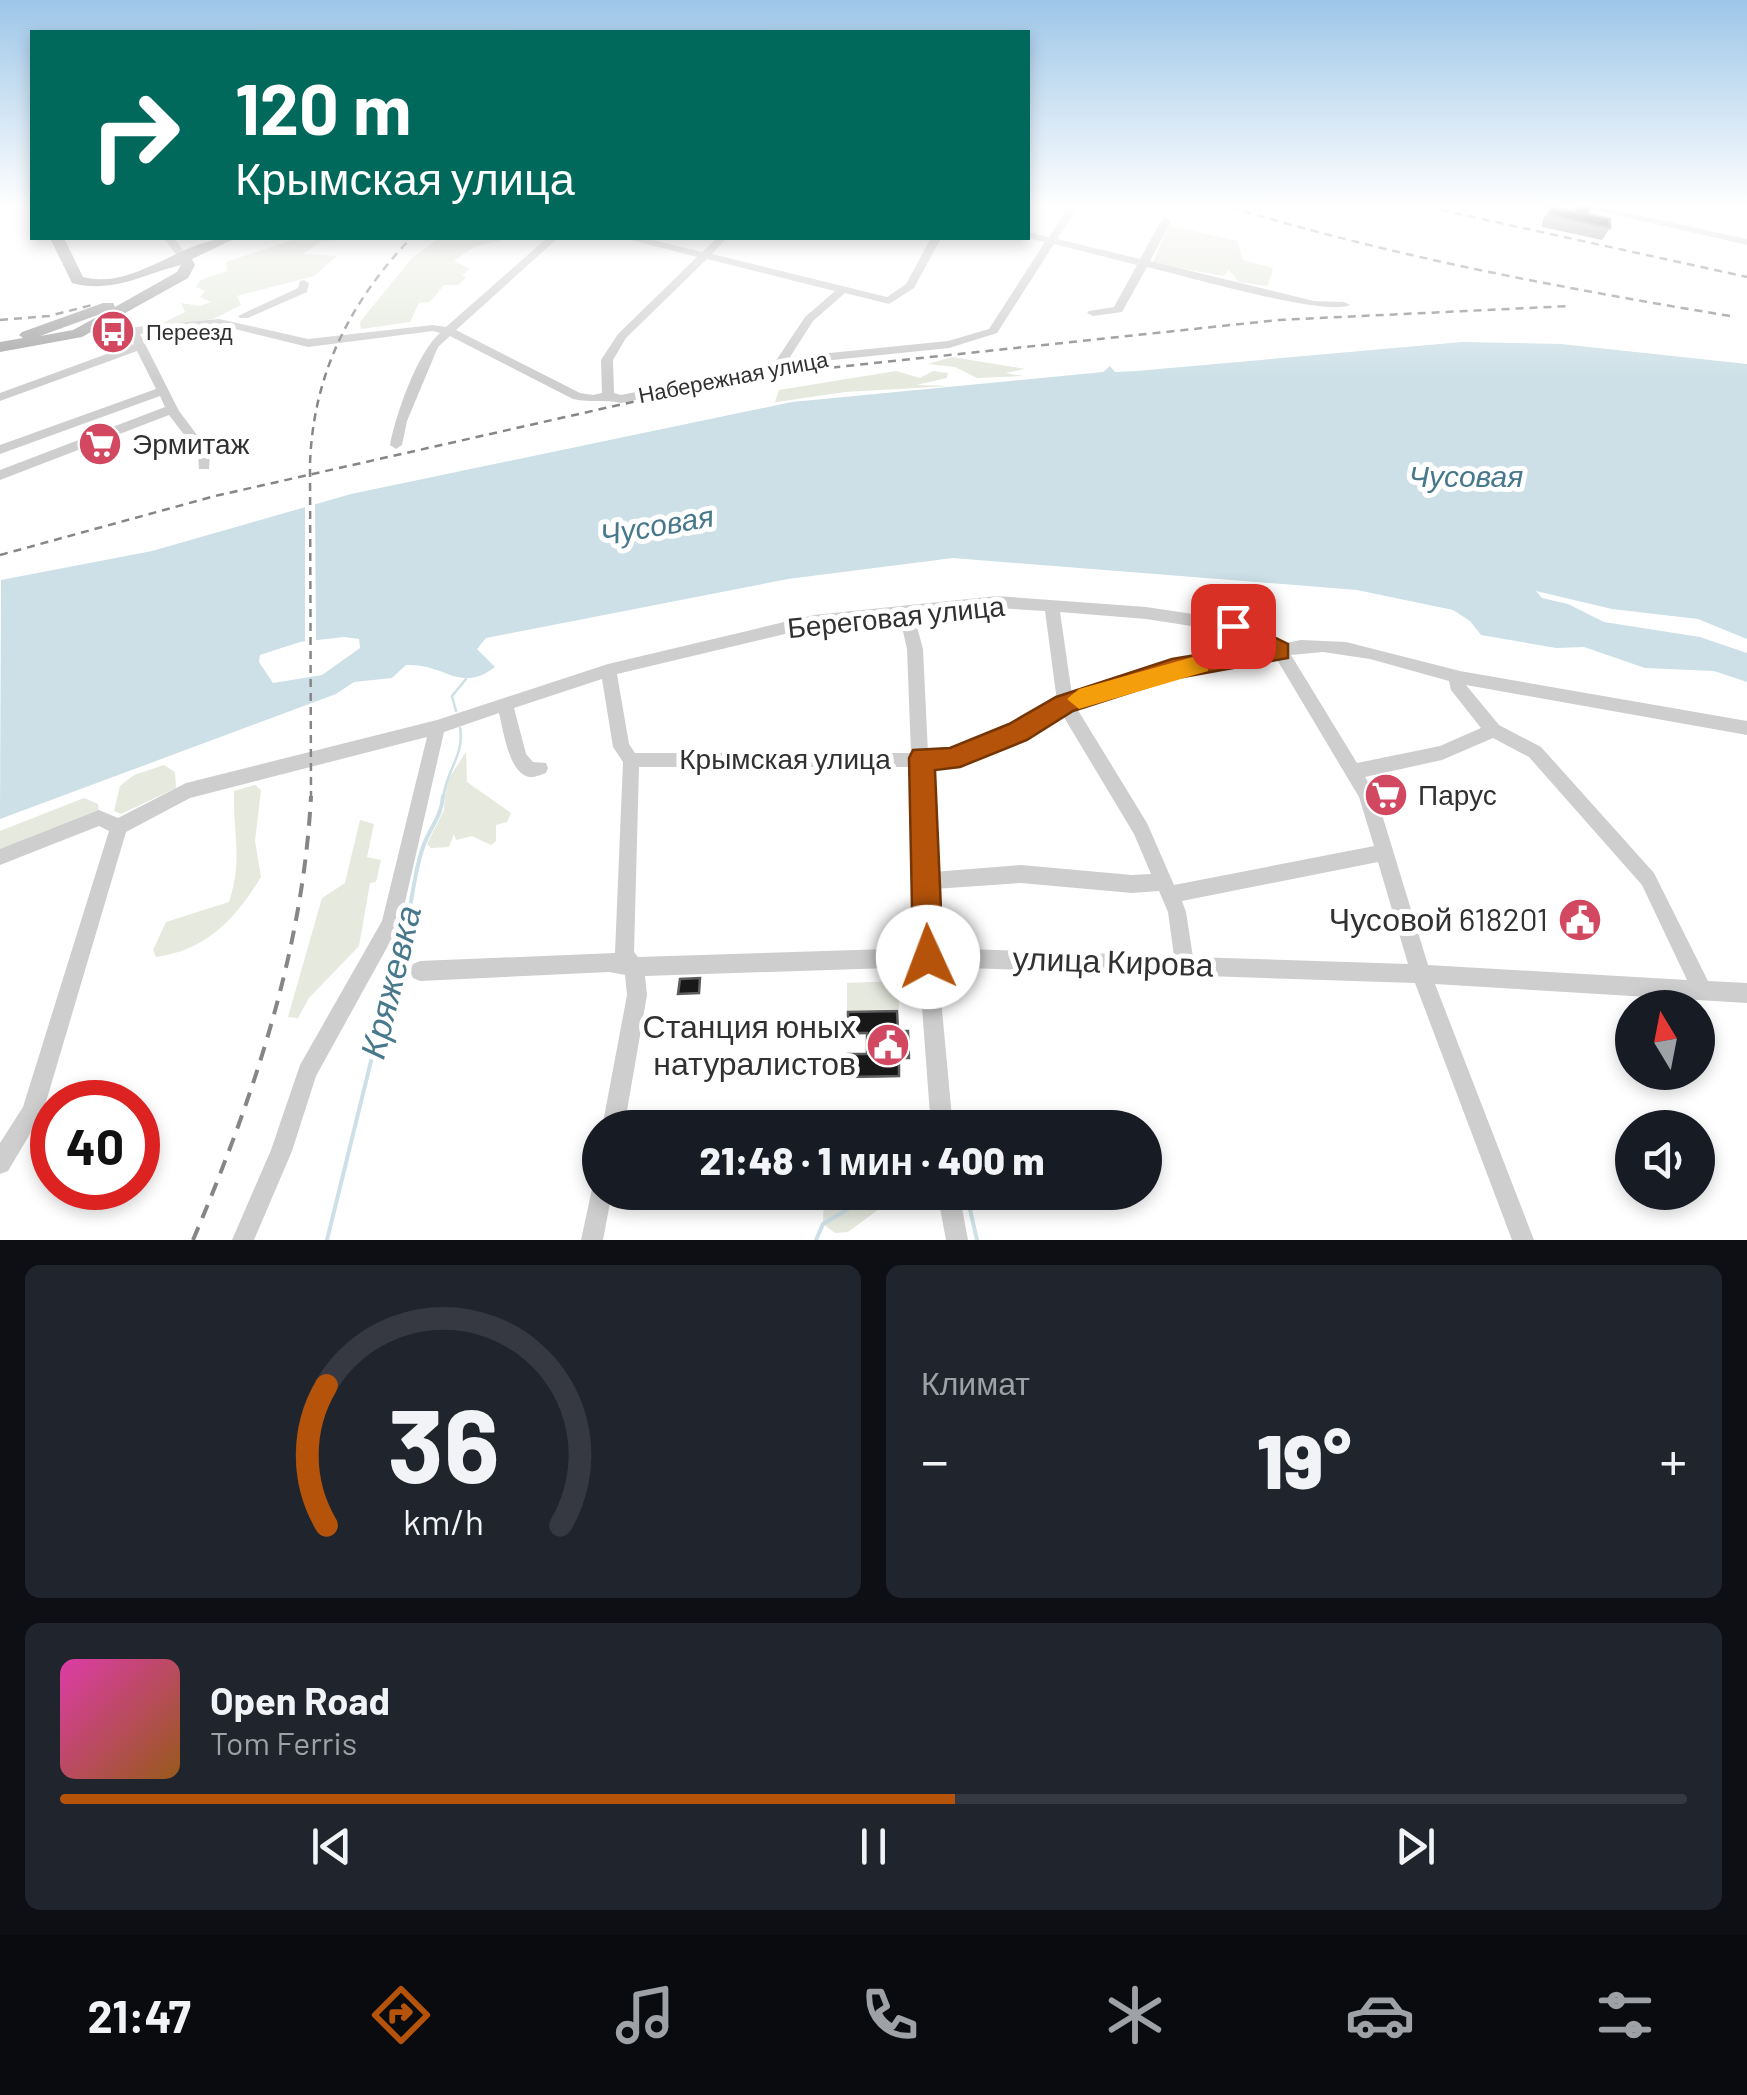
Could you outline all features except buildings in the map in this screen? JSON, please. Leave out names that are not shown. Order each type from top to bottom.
[{"type":"main road","points":[[70,265],[77,280],[91,285],[177,265]]},
{"type":"main road","points":[[0,346],[62,339],[170,282],[184,265]]},
{"type":"main road","points":[[0,346],[170,282]]},
{"type":"street","points":[[396,445],[400,421],[433,345],[523,265]]},
{"type":"street","points":[[608,396],[607,360],[622,336],[692,265]]},
{"type":"street","points":[[738,265],[889,302],[910,286],[921,265]]},
{"type":"street","name":"Набережная улица","points":[[132,331],[232,324],[308,344],[387,330],[449,331],[577,396],[620,399],[773,368],[781,362],[949,344],[993,331],[1035,265]]},
{"type":"street","points":[[1093,313],[1118,310],[1141,265]]},
{"type":"street","points":[[1150,265],[1314,304],[1344,305]]},
{"type":"street","points":[[232,324],[303,290],[304,283]]},
{"type":"street","points":[[781,362],[810,320],[843,290]]},
{"type":"street","points":[[111,315],[132,331],[172,409],[204,452],[204,466]]},
{"type":"street","points":[[244,316],[265,322],[267,335]]},
{"type":"street","points":[[0,397],[140,346]]},
{"type":"street","points":[[0,450],[162,390]]},
{"type":"street","points":[[0,475],[172,409]]},
{"type":"street","name":"Береговая улица","points":[[119,827],[186,791],[436,727],[608,670],[814,622],[997,602],[1146,613],[1233,626],[1280,651]]},
{"type":"street","points":[[1052,606],[1065,704],[1141,829],[1177,912],[1185,964]]},
{"type":"street","points":[[906,613],[915,649],[928,957],[941,1110]]},
{"type":"street","points":[[1522,1240],[1421,974],[1381,853],[1367,795],[1280,651],[1297,646],[1342,650],[1457,676],[1747,728]]},
{"type":"street","name":"Крымская улица","points":[[631,760],[951,760],[1018,732],[1065,704],[1172,669],[1280,651]]},
{"type":"street","points":[[608,670],[621,747],[631,760],[624,956],[634,967],[637,994],[617,1110]]},
{"type":"street","points":[[1457,676],[1457,685],[1493,730],[1535,752],[1648,879],[1704,990]]},
{"type":"street","points":[[505,704],[519,758],[530,770],[540,768]]},
{"type":"street","points":[[243,1240],[281,1151],[307,1072],[391,924],[436,727]]},
{"type":"street","points":[[1350,772],[1442,753],[1493,730]]},
{"type":"street","points":[[0,857],[99,818],[119,827],[32,1112],[0,1163]]},
{"type":"street","points":[[926,880],[1021,874],[1165,889],[1381,853]]},
{"type":"street","name":"улица Кирова","points":[[420,971],[609,962],[634,967],[928,957],[1421,974],[1687,990]]},
{"type":"street","name":"улица Кирова","points":[[1715,992],[1747,993]]},
{"type":"street","points":[[592,1240],[598,1210]]},
{"type":"street","points":[[951,1210],[957,1240]]},
{"type":"shaded area","points":[[226,265],[327,265],[314,276],[237,296],[241,305],[213,319],[153,328],[185,312],[181,303],[200,306],[211,302],[200,297],[205,291],[196,287],[200,280],[227,271]]},
{"type":"shaded area","points":[[406,265],[462,265],[470,269],[458,285],[444,285],[430,302],[419,303],[410,322],[361,329],[360,322]]},
{"type":"shaded area","points":[[1163,265],[1273,268],[1268,286],[1239,282],[1229,270],[1223,276]]},
{"type":"shaded area","points":[[952,357],[1025,369],[1005,373],[1023,376],[977,378],[955,367],[928,364]]},
{"type":"shaded area","points":[[896,371],[920,378],[933,371],[948,373],[947,378],[916,385],[950,386],[845,392],[763,404],[775,402],[779,390]]},
{"type":"shaded area","points":[[466,752],[467,782],[511,813],[507,822],[496,825],[496,841],[491,845],[472,836],[456,840],[454,834],[449,847],[431,848],[427,844],[444,810],[446,783]]},
{"type":"shaded area","points":[[164,765],[175,772],[176,788],[121,814],[114,811],[120,786],[134,775]]},
{"type":"shaded area","points":[[255,785],[261,790],[255,841],[261,877],[218,930],[190,947],[156,957],[153,950],[166,922],[229,902],[236,860],[234,791]]},
{"type":"shaded area","points":[[84,798],[98,804],[99,813],[0,851],[0,831]]},
{"type":"shaded area","points":[[360,820],[374,824],[367,857],[381,860],[376,882],[370,883],[359,946],[309,998],[298,1018],[288,1017],[322,898],[345,883]]},
{"type":"shaded area","points":[[898,981],[899,1009],[847,1011],[847,983]]},
{"type":"shaded area","points":[[823,1210],[878,1210],[848,1232],[835,1233],[823,1224]]},
{"type":"water","name":"Чусовая","points":[[1462,342],[1561,344],[1747,364],[1747,639],[1698,619],[1612,609],[1536,591],[1542,598],[1568,604],[1604,622],[1700,637],[1747,653],[1747,682],[1714,671],[1645,668],[1584,647],[1556,648],[1481,635],[1470,621],[1453,610],[1357,590],[953,558],[788,579],[486,638],[477,649],[495,667],[483,675],[462,678],[406,665],[392,678],[354,682],[336,694],[0,819],[1,580],[152,551],[351,494],[792,402],[1103,372],[1110,366],[1115,372]],"holes":[[[359,639],[360,648],[322,675],[273,683],[259,662],[260,655],[300,642]]]},
{"type":"pier","points":[[315,499],[316,645],[305,646],[305,502]]},
{"type":"waterway","name":"Кряжевка","points":[[456,711],[452,696],[466,679]]},
{"type":"waterway","name":"Кряжевка","points":[[443,799],[460,747],[460,728]]},
{"type":"waterway","name":"Кряжевка","points":[[327,1240],[388,992],[386,976],[401,946],[418,863],[443,796]]},
{"type":"waterway","name":"Кряжевка","points":[[816,1240],[823,1224],[846,1210]]},
{"type":"waterway","name":"Кряжевка","points":[[970,1210],[977,1240]]},
{"type":"railway","points":[[310,475],[318,400],[327,370],[353,314],[387,265]]},
{"type":"railway","points":[[1456,265],[1730,316]]},
{"type":"railway","points":[[1692,265],[1747,277]]},
{"type":"railway","points":[[0,320],[49,316],[96,304]]},
{"type":"railway","points":[[310,475],[743,377],[1278,320],[1570,306]]},
{"type":"railway","points":[[0,555],[215,496],[310,475]]},
{"type":"railway","points":[[310,475],[311,796]]},
{"type":"railway","points":[[193,1240],[236,1133],[272,1023],[298,911],[311,796]]},
{"type":"slow traffic","points":[[1079,699],[1200,664]]},
{"type":"place","name":"Переезд","points":[[113,332]]},
{"type":"place","name":"Эрмитаж","points":[[100,444]]},
{"type":"place","name":"Парус","points":[[1386,795]]},
{"type":"place","name":"Чусовой 618201","points":[[1580,920]]},
{"type":"place","name":"Станция юных натуралистов","points":[[888,1045]]},
{"type":"route","points":[[928,957],[922,758],[951,760],[1018,732],[1065,704],[1172,669],[1280,651],[1233,626]]}]
